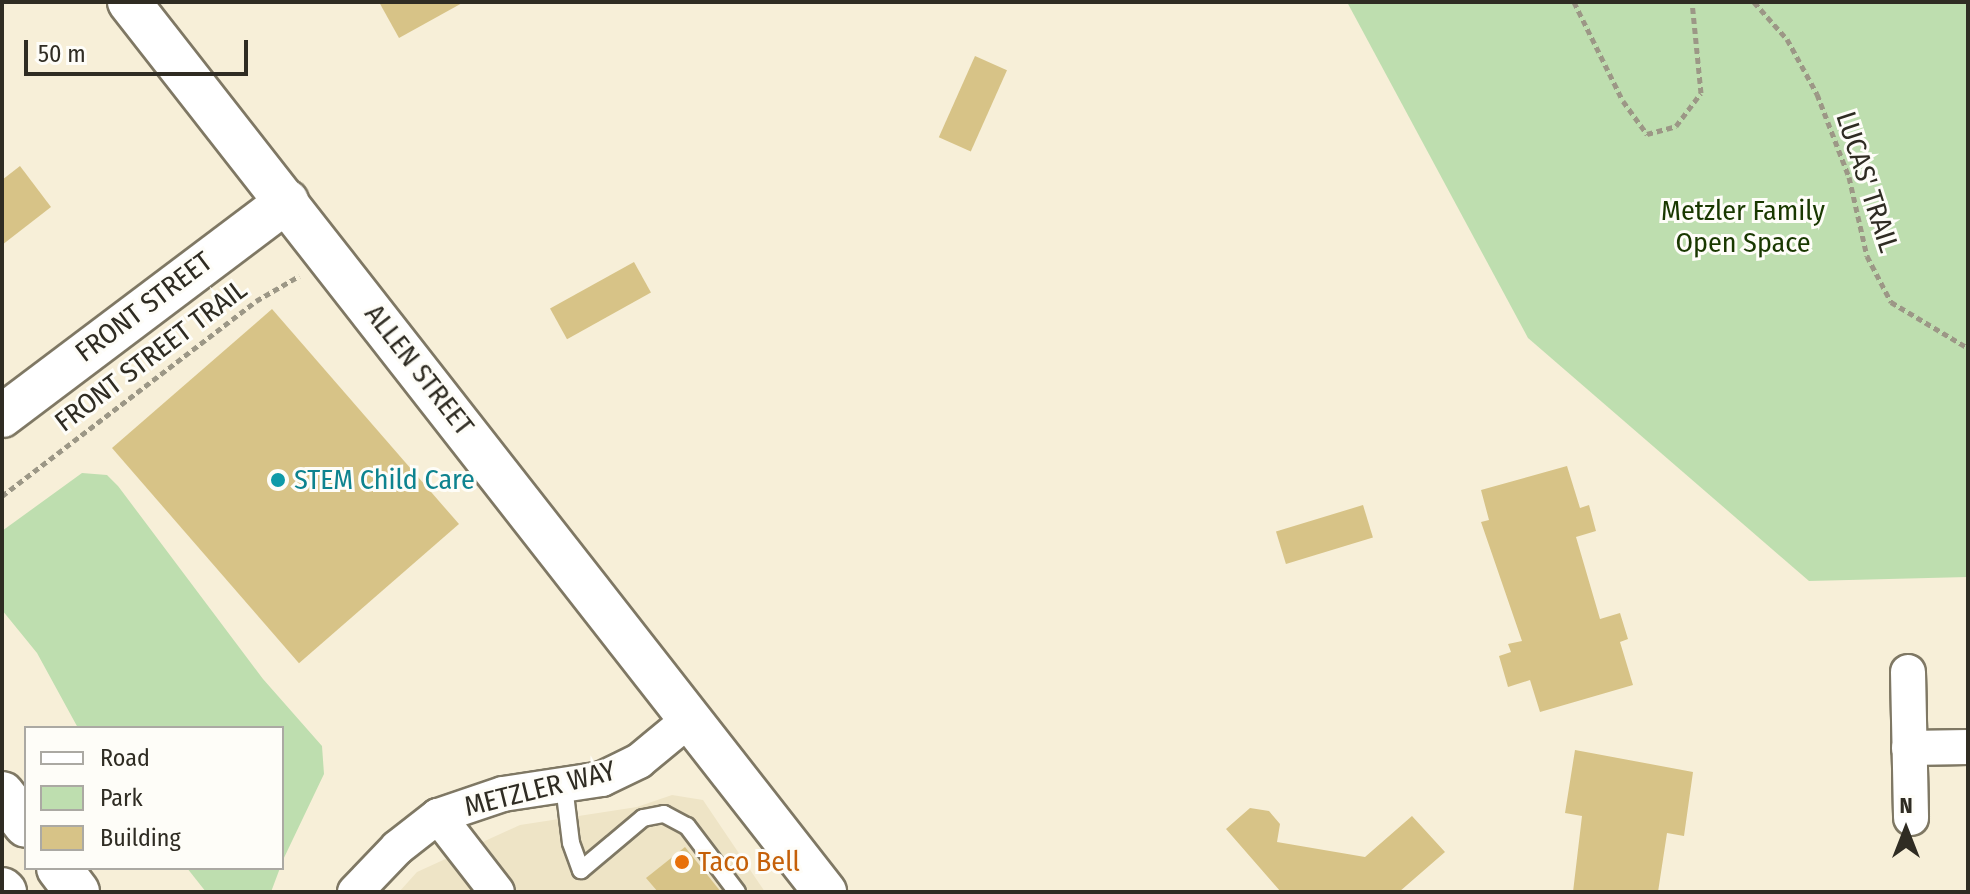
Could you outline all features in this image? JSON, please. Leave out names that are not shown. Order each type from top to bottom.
[{"type":"highway","points":[[2,794],[24,822]]},
{"type":"highway","points":[[60,870],[77,892]]},
{"type":"street","name":"ALLEN STREET","points":[[129,2],[825,892]]},
{"type":"street","name":"FRONT STREET","points":[[2,416],[287,201]]},
{"type":"street","points":[[1908,672],[1911,818]]},
{"type":"street","name":"METZLER WAY","points":[[355,892],[397,848],[438,816],[503,794],[602,779],[639,761],[691,718]]},
{"type":"street","points":[[1909,748],[1968,747]]},
{"type":"street","points":[[438,816],[497,892]]},
{"type":"lane","points":[[564,786],[571,843],[581,870],[643,818],[664,814],[687,826],[737,892]]},
{"type":"path","points":[[1574,2],[1623,101],[1647,134],[1676,126],[1701,93],[1692,2]]},
{"type":"path","name":"LUCAS' TRAIL","points":[[1754,2],[1787,39],[1817,94],[1849,177],[1867,256],[1891,302],[1968,348]]},
{"type":"path","name":"FRONT STREET TRAIL","points":[[2,496],[256,301],[329,255]]},
{"type":"shaded area","points":[[672,795],[703,800],[765,892],[399,892],[417,872],[520,825],[637,807]]},
{"type":"green space","name":"Metzler Family Open Space","points":[[1347,2],[1968,2],[1968,577],[1809,581],[1528,338]]},
{"type":"green space","points":[[82,473],[107,475],[118,486],[263,679],[322,746],[324,774],[284,858],[284,726],[77,726],[37,653],[2,610],[2,531]]},
{"type":"green space","points":[[189,870],[279,870],[271,892],[206,892]]},
{"type":"building","points":[[379,2],[464,2],[399,38]]},
{"type":"building","points":[[975,56],[1007,70],[971,152],[939,137]]},
{"type":"building","points":[[20,166],[51,207],[2,245],[2,180]]},
{"type":"building","points":[[634,262],[651,293],[567,339],[550,309]]},
{"type":"building","name":"STEM Child Care","points":[[272,309],[459,524],[299,663],[112,448]]},
{"type":"building","points":[[1567,466],[1580,508],[1589,505],[1596,531],[1576,537],[1600,619],[1620,613],[1628,639],[1620,642],[1633,685],[1540,712],[1530,680],[1508,687],[1499,656],[1511,652],[1508,644],[1522,641],[1481,522],[1489,520],[1481,490]]},
{"type":"building","points":[[1363,505],[1373,538],[1286,564],[1276,532]]},
{"type":"building","points":[[1575,750],[1693,772],[1684,836],[1667,833],[1658,892],[1573,892],[1582,816],[1565,813]]},
{"type":"building","points":[[1250,808],[1269,811],[1280,824],[1277,842],[1365,857],[1412,816],[1445,852],[1399,892],[1281,892],[1226,829]]},
{"type":"building","name":"Taco Bell","points":[[685,847],[721,892],[658,892],[646,878]]},
{"type":"place","name":"STEM Child Care","points":[[278,480]]},
{"type":"place","name":"Taco Bell","points":[[682,862]]}]
